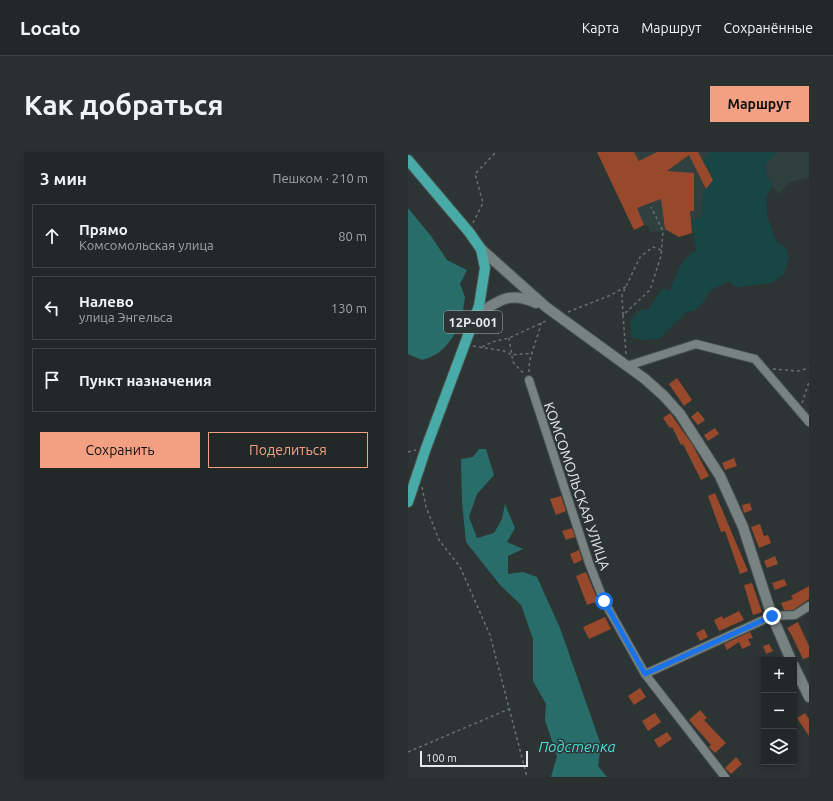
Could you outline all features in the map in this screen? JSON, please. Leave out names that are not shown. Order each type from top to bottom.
[{"type":"main road","name":"12Р-001","points":[[408,160],[469,232],[481,249],[485,261],[485,278],[479,306],[426,448],[408,502]]},
{"type":"street","points":[[481,249],[546,307],[627,366],[664,396],[676,410],[720,476],[743,527],[772,616],[790,657]]},
{"type":"street","points":[[475,316],[498,300],[509,296],[521,297],[546,307]]},
{"type":"street","points":[[627,366],[696,344],[755,359],[809,422]]},
{"type":"street","name":"КОМСОМОЛЬСКАЯ УЛИЦА","points":[[529,380],[591,570],[604,601],[645,674],[725,777]]},
{"type":"street","points":[[645,674],[772,616],[795,615],[809,606]]},
{"type":"street","points":[[797,672],[809,697]]},
{"type":"path","points":[[469,232],[483,203],[475,174],[496,152]]},
{"type":"path","points":[[623,315],[650,290],[661,250],[663,231],[651,207]]},
{"type":"path","points":[[627,366],[622,295],[640,256],[653,247],[661,250]]},
{"type":"path","points":[[482,347],[492,342],[509,338],[541,322],[585,307],[627,286]]},
{"type":"path","points":[[529,380],[528,363],[539,338],[541,322]]},
{"type":"path","points":[[509,338],[513,362],[529,380]]},
{"type":"path","points":[[465,346],[504,351],[512,355],[533,352]]},
{"type":"path","points":[[763,368],[798,371],[809,368]]},
{"type":"path","points":[[800,411],[809,382]]},
{"type":"path","points":[[422,485],[426,507],[439,540],[460,567],[490,635],[528,777]]},
{"type":"path","points":[[408,752],[510,708]]},
{"type":"shaded area","points":[[597,152],[708,152],[708,156],[703,161],[713,180],[703,191],[702,216],[691,221],[692,233],[679,237],[668,231],[650,232],[649,227],[644,225],[634,230]]},
{"type":"shaded area","points":[[708,152],[777,152],[765,165],[767,176],[773,185],[766,197],[767,216],[776,240],[786,248],[789,257],[784,274],[771,284],[735,287],[729,281],[709,291],[705,300],[696,310],[687,312],[659,339],[644,340],[631,337],[630,321],[641,309],[648,310],[661,291],[664,289],[670,291],[682,263],[696,250],[691,221],[702,216],[703,191],[713,180],[703,161],[708,156]]},
{"type":"shaded area","points":[[777,152],[809,152],[809,178],[790,182],[778,194],[767,176],[765,164]]},
{"type":"water","points":[[408,208],[431,236],[447,260],[467,270],[460,284],[465,297],[462,318],[459,320],[466,323],[458,329],[446,346],[434,356],[422,360],[408,354]]},
{"type":"water","name":"Подстепка","points":[[479,449],[486,449],[494,475],[477,494],[469,517],[477,538],[494,533],[502,519],[505,504],[515,528],[507,542],[523,549],[508,556],[508,574],[523,572],[537,577],[560,628],[601,745],[598,766],[607,777],[551,777],[557,756],[545,720],[546,704],[533,681],[533,639],[521,605],[500,585],[466,542],[462,502],[461,459],[473,457]]},
{"type":"building","points":[[597,152],[634,152],[639,161],[657,152],[698,152],[713,180],[706,189],[689,155],[667,171],[694,173],[694,211],[690,211],[692,233],[679,237],[665,229],[661,199],[637,208],[644,225],[634,230]]},
{"type":"building","points":[[677,378],[692,400],[684,406],[669,384]]},
{"type":"building","points":[[698,411],[705,420],[698,425],[691,417]]},
{"type":"building","points":[[670,413],[692,444],[709,476],[701,480],[683,444],[681,445],[672,427],[670,428],[663,418]]},
{"type":"building","points":[[715,428],[719,434],[708,441],[704,435]]},
{"type":"building","points":[[734,458],[737,466],[725,470],[722,463]]},
{"type":"building","points":[[715,493],[748,571],[740,574],[725,531],[721,532],[708,496]]},
{"type":"building","points":[[561,496],[566,511],[556,515],[550,499]]},
{"type":"building","points":[[750,503],[752,510],[744,513],[742,505]]},
{"type":"building","points":[[760,524],[764,536],[768,535],[771,543],[759,548],[751,527]]},
{"type":"building","points":[[572,528],[575,537],[566,540],[562,531]]},
{"type":"building","points":[[579,550],[582,560],[574,564],[570,554]]},
{"type":"building","points":[[775,556],[778,564],[767,568],[764,561]]},
{"type":"building","points":[[586,572],[598,601],[587,605],[576,576]]},
{"type":"building","points":[[784,579],[787,585],[775,590],[772,583]]},
{"type":"building","points":[[752,583],[762,612],[753,615],[744,585]]},
{"type":"building","points":[[809,586],[809,599],[793,610],[784,610],[781,603],[793,599],[791,596]]},
{"type":"building","points":[[739,611],[744,620],[719,631],[714,620],[722,616],[723,619]]},
{"type":"building","points":[[605,617],[611,629],[589,639],[583,627]]},
{"type":"building","points":[[798,622],[809,646],[809,657],[803,659],[787,628]]},
{"type":"building","points":[[704,629],[708,637],[700,641],[696,633]]},
{"type":"building","points":[[750,632],[753,638],[748,639],[751,645],[742,649],[739,642],[727,650],[724,644]]},
{"type":"building","points":[[769,644],[773,651],[766,654],[763,646]]},
{"type":"building","points":[[640,688],[646,697],[634,705],[628,696]]},
{"type":"building","points":[[700,710],[707,718],[704,720],[726,743],[715,753],[709,747],[711,745],[689,720]]},
{"type":"building","points":[[655,713],[661,722],[648,731],[642,721]]},
{"type":"building","points":[[805,713],[809,719],[809,736],[797,718]]},
{"type":"building","points":[[667,732],[672,739],[659,748],[654,740]]},
{"type":"building","points":[[736,757],[742,764],[731,774],[725,768]]},
{"type":"route","points":[[604,601],[645,674],[772,616]]}]
